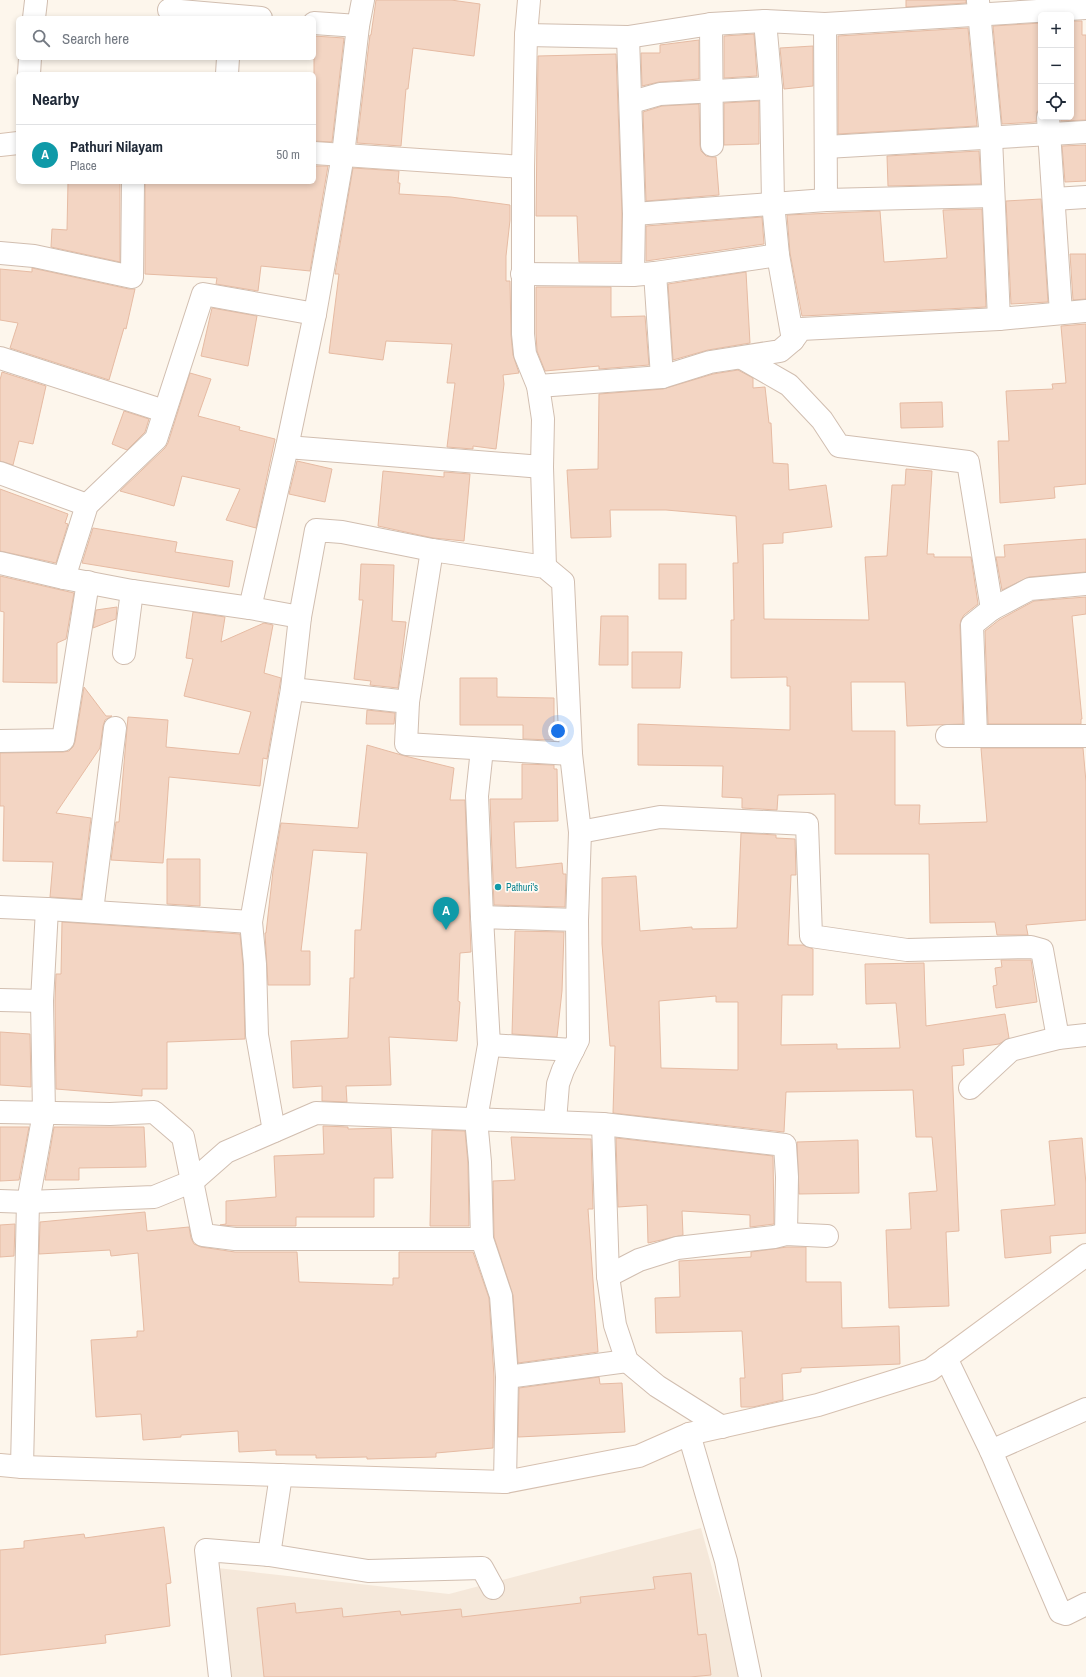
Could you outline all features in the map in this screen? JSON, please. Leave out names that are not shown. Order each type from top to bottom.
[{"type":"street","points":[[250,608],[287,447],[315,314],[343,155],[358,26],[363,0]]},
{"type":"street","points":[[529,0],[526,35],[522,274],[523,334],[525,354],[538,386],[543,419],[542,467],[545,566]]},
{"type":"street","points":[[526,35],[628,37],[711,24],[765,22],[825,24],[979,7],[1038,12]]},
{"type":"street","points":[[979,7],[991,138],[999,319]]},
{"type":"street","points":[[1052,12],[1086,8]]},
{"type":"street","points":[[169,10],[232,11],[253,16]]},
{"type":"street","points":[[316,22],[358,26]]},
{"type":"street","points":[[765,22],[771,88],[773,203],[778,255],[792,340]]},
{"type":"street","points":[[711,24],[712,145]]},
{"type":"street","points":[[825,24],[826,200]]},
{"type":"street","points":[[628,37],[632,102],[634,214],[632,275]]},
{"type":"street","points":[[29,72],[30,60]]},
{"type":"street","points":[[227,72],[228,60]]},
{"type":"street","points":[[632,102],[660,94],[771,88]]},
{"type":"street","points":[[826,148],[991,138],[1048,126],[1086,132]]},
{"type":"street","points":[[1048,126],[1061,313]]},
{"type":"street","points":[[0,145],[16,143]]},
{"type":"street","points":[[316,153],[524,167]]},
{"type":"street","points":[[0,253],[34,256],[132,277],[133,184]]},
{"type":"street","points":[[634,214],[826,200],[993,196]]},
{"type":"street","points":[[1054,200],[1086,196]]},
{"type":"street","points":[[522,274],[632,275],[778,255]]},
{"type":"street","points":[[655,273],[662,377]]},
{"type":"street","points":[[64,578],[87,505],[156,439],[203,294],[315,314]]},
{"type":"street","points":[[538,386],[662,377],[710,362],[780,351],[801,330],[999,319],[1086,311]]},
{"type":"street","points":[[0,358],[164,411]]},
{"type":"street","points":[[742,358],[789,385],[822,420],[839,446],[968,462],[992,609]]},
{"type":"street","points":[[287,447],[542,467]]},
{"type":"street","points":[[0,473],[87,505]]},
{"type":"street","points":[[274,1132],[257,1035],[255,964],[251,922],[292,689],[300,617],[316,530],[342,532],[432,550],[545,566],[563,582],[571,754],[580,832],[577,920],[578,1040],[563,1070],[558,1084],[555,1101],[555,1121]]},
{"type":"street","points":[[432,550],[408,702],[406,744],[571,754]]},
{"type":"street","points":[[0,563],[64,578],[132,591],[250,608],[300,617]]},
{"type":"street","points":[[0,741],[64,740],[88,582]]},
{"type":"street","points":[[976,735],[972,625],[992,609],[1030,589],[1086,584]]},
{"type":"street","points":[[124,653],[132,591]]},
{"type":"street","points":[[292,689],[408,702]]},
{"type":"street","points":[[92,911],[115,728]]},
{"type":"street","points":[[946,736],[1086,736]]},
{"type":"street","points":[[482,749],[477,796],[488,1045],[476,1119],[480,1162],[482,1239],[501,1296],[507,1376],[506,1482]]},
{"type":"street","points":[[580,832],[660,817],[807,824],[811,936],[907,950],[1031,947],[1042,950],[1058,1038]]},
{"type":"street","points":[[0,908],[92,911],[251,922]]},
{"type":"street","points":[[22,1467],[28,1202],[44,1113],[42,1001],[47,909]]},
{"type":"street","points":[[482,917],[577,920]]},
{"type":"street","points":[[0,1000],[42,1001]]},
{"type":"street","points":[[970,1088],[1011,1050],[1058,1038],[1086,1035]]},
{"type":"street","points":[[488,1045],[573,1050]]},
{"type":"street","points":[[0,1112],[110,1114],[154,1112],[183,1137],[203,1235],[235,1239],[482,1239]]},
{"type":"street","points":[[0,1201],[28,1202],[154,1197],[193,1181],[226,1152],[316,1113],[555,1121],[603,1124],[785,1145],[787,1177],[786,1234]]},
{"type":"street","points":[[603,1124],[608,1276],[615,1325],[627,1361],[657,1386],[722,1428]]},
{"type":"street","points":[[608,1276],[638,1260],[677,1248],[774,1237],[786,1234],[827,1236]]},
{"type":"street","points":[[0,1465],[22,1467],[506,1482],[639,1456],[689,1434],[818,1406],[930,1370],[1086,1255]]},
{"type":"street","points":[[946,1358],[991,1452],[1060,1612],[1066,1614],[1086,1604]]},
{"type":"street","points":[[507,1376],[627,1361]]},
{"type":"street","points":[[991,1452],[1086,1409]]},
{"type":"street","points":[[689,1434],[726,1561],[750,1677]]},
{"type":"street","points":[[269,1555],[281,1475]]},
{"type":"street","points":[[220,1677],[206,1550],[269,1555],[368,1571],[482,1568],[493,1588]]},
{"type":"shaded area","points":[[701,1528],[742,1677],[229,1677],[217,1568],[449,1594]]},
{"type":"building","points":[[376,0],[451,0],[480,4],[474,56],[413,48],[408,89],[406,89],[401,146],[357,143],[370,35]]},
{"type":"building","points":[[906,0],[966,0],[966,3],[906,7]]},
{"type":"building","points":[[1074,21],[1082,21],[1082,35],[1086,35],[1086,120],[1061,121],[1074,120]]},
{"type":"building","points":[[1038,23],[1038,111],[1036,122],[1002,124],[993,26]]},
{"type":"building","points":[[968,28],[977,126],[838,134],[838,36]]},
{"type":"building","points":[[754,34],[757,76],[724,78],[724,36]]},
{"type":"building","points":[[316,36],[344,38],[332,142],[316,141],[316,72],[314,72],[314,60],[316,60]]},
{"type":"building","points":[[699,40],[699,79],[659,82],[642,86],[641,53],[660,53],[660,45]]},
{"type":"building","points":[[813,46],[813,86],[784,89],[780,48]]},
{"type":"building","points":[[616,54],[622,214],[621,262],[579,262],[577,216],[536,216],[538,56]]},
{"type":"building","points":[[759,101],[759,144],[724,145],[724,103]]},
{"type":"building","points":[[699,104],[701,151],[706,156],[716,157],[719,195],[646,201],[643,112],[662,106]]},
{"type":"building","points":[[1086,145],[1086,181],[1065,182],[1062,146]]},
{"type":"building","points":[[979,151],[981,184],[888,186],[887,156]]},
{"type":"building","points":[[316,166],[328,166],[310,271],[261,266],[258,291],[216,284],[217,278],[145,274],[145,184],[316,184]]},
{"type":"building","points":[[353,168],[399,171],[399,194],[451,197],[510,205],[506,256],[506,281],[510,281],[511,335],[513,355],[519,373],[503,375],[504,384],[496,449],[473,446],[473,449],[447,447],[455,383],[447,383],[452,344],[386,341],[383,360],[329,353],[339,274],[335,274]]},
{"type":"building","points":[[68,184],[120,184],[120,262],[51,247],[52,229],[67,230]]},
{"type":"building","points":[[1041,199],[1048,302],[1011,304],[1006,201]]},
{"type":"building","points":[[982,209],[986,307],[802,316],[790,253],[787,215],[880,211],[884,262],[947,258],[943,210]]},
{"type":"building","points":[[762,217],[764,244],[646,261],[646,226]]},
{"type":"building","points":[[1070,254],[1086,254],[1086,299],[1073,300]]},
{"type":"building","points":[[32,268],[135,289],[126,329],[124,328],[109,380],[10,348],[18,323],[0,320],[0,269],[32,272]]},
{"type":"building","points":[[746,272],[750,343],[708,350],[673,360],[668,284]]},
{"type":"building","points":[[536,287],[611,287],[611,317],[645,316],[649,365],[599,369],[599,366],[545,371],[537,351]]},
{"type":"building","points":[[212,308],[257,316],[248,366],[201,356]]},
{"type":"building","points":[[1086,324],[1086,484],[1054,487],[1055,498],[1000,503],[998,441],[1009,441],[1006,391],[1053,389],[1052,384],[1066,383],[1061,326]]},
{"type":"building","points":[[738,370],[753,378],[753,388],[765,387],[769,423],[771,423],[773,463],[788,464],[789,490],[826,485],[832,527],[783,533],[783,543],[763,544],[764,619],[869,620],[865,557],[887,556],[892,485],[905,485],[906,469],[932,471],[927,554],[934,554],[934,557],[971,557],[978,604],[964,615],[960,625],[963,724],[907,726],[905,682],[851,682],[852,731],[895,731],[895,805],[920,805],[919,824],[987,822],[981,748],[1083,748],[1086,782],[1086,920],[1026,925],[1028,935],[997,935],[995,922],[930,923],[929,854],[835,854],[835,794],[778,795],[777,810],[742,808],[742,798],[722,797],[723,766],[638,765],[638,724],[790,730],[790,686],[787,686],[787,677],[731,678],[731,620],[734,620],[733,563],[738,563],[736,516],[666,510],[610,510],[611,537],[571,538],[567,470],[598,469],[599,394],[663,389],[713,374]]},
{"type":"building","points":[[2,372],[46,386],[33,444],[19,441],[13,465],[0,461],[0,380]]},
{"type":"building","points":[[190,373],[211,379],[198,416],[240,427],[239,430],[275,439],[256,528],[226,520],[240,489],[182,476],[174,506],[120,491],[165,448],[168,443]]},
{"type":"building","points":[[942,402],[943,427],[901,428],[900,403]]},
{"type":"building","points":[[124,411],[149,419],[145,432],[127,450],[112,444]]},
{"type":"building","points":[[297,461],[332,469],[325,502],[289,494]]},
{"type":"building","points":[[383,471],[444,477],[444,472],[470,474],[464,541],[433,538],[378,526]]},
{"type":"building","points":[[0,489],[68,514],[65,523],[68,524],[56,563],[0,551]]},
{"type":"building","points":[[93,528],[177,542],[175,552],[233,561],[229,587],[82,563]]},
{"type":"building","points":[[1086,539],[1086,572],[1029,577],[1002,590],[996,557],[1005,557],[1004,545]]},
{"type":"building","points":[[361,564],[394,565],[392,621],[406,622],[398,688],[370,685],[371,681],[354,679],[363,600],[359,600]]},
{"type":"building","points":[[659,564],[686,564],[686,599],[659,599]]},
{"type":"building","points":[[0,576],[74,593],[66,639],[57,643],[57,683],[3,682],[4,612],[0,611]]},
{"type":"building","points":[[1086,597],[1086,614],[1072,616],[1082,719],[1081,724],[988,724],[985,631],[999,620],[1034,601]]},
{"type":"building","points":[[117,607],[116,619],[93,628],[96,610]]},
{"type":"building","points":[[193,612],[225,617],[221,642],[264,623],[273,625],[264,673],[281,678],[267,759],[263,758],[260,786],[169,777],[163,863],[111,860],[116,822],[119,822],[128,717],[168,720],[166,747],[239,754],[251,712],[184,696],[193,659],[186,658]]},
{"type":"building","points":[[601,616],[628,616],[628,665],[599,665]]},
{"type":"building","points":[[632,652],[682,652],[680,688],[632,688]]},
{"type":"building","points":[[460,678],[497,678],[497,697],[554,698],[554,740],[523,739],[523,725],[460,725]]},
{"type":"building","points":[[84,687],[106,716],[112,716],[105,720],[100,748],[56,813],[91,818],[81,899],[50,897],[53,862],[3,861],[4,806],[0,806],[0,753],[69,751],[75,742]]},
{"type":"building","points":[[367,710],[395,713],[394,724],[366,724]]},
{"type":"building","points":[[367,745],[454,768],[450,800],[465,800],[471,952],[460,953],[458,1001],[460,1002],[457,1041],[389,1037],[391,1085],[346,1086],[347,1102],[322,1101],[322,1086],[293,1088],[291,1041],[348,1038],[350,978],[354,978],[355,930],[361,930],[367,853],[313,850],[301,951],[310,951],[310,985],[268,985],[265,933],[281,823],[358,828]]},
{"type":"building","points":[[522,764],[554,765],[554,769],[557,769],[558,821],[514,822],[516,868],[562,863],[563,874],[566,874],[565,907],[494,905],[490,799],[522,799]]},
{"type":"building","points":[[741,833],[776,835],[776,838],[795,839],[796,875],[791,875],[788,945],[803,945],[813,949],[813,995],[782,995],[781,1045],[837,1044],[837,1049],[900,1048],[896,1003],[866,1004],[865,964],[924,963],[926,1026],[1005,1014],[1009,1038],[999,1044],[963,1049],[964,1065],[952,1066],[959,1231],[946,1232],[949,1306],[889,1308],[886,1230],[911,1229],[909,1193],[937,1191],[932,1137],[916,1137],[913,1090],[786,1092],[784,1132],[613,1113],[615,1046],[610,1046],[602,944],[602,878],[636,876],[640,931],[692,927],[692,929],[737,928]],"holes":[[[716,996],[716,1002],[738,1002],[738,1070],[661,1068],[659,1001]]]},
{"type":"building","points":[[167,859],[200,859],[200,906],[167,904]]},
{"type":"building","points":[[62,922],[240,934],[243,965],[245,1039],[167,1042],[167,1089],[142,1089],[142,1096],[56,1089],[55,1001],[56,974],[61,974]]},
{"type":"building","points":[[515,931],[564,932],[562,991],[557,1037],[512,1034]]},
{"type":"building","points":[[1001,960],[1031,960],[1037,1002],[996,1008],[993,986],[997,985],[995,968],[1002,967]]},
{"type":"building","points":[[0,1032],[30,1034],[31,1087],[0,1085]]},
{"type":"building","points":[[323,1126],[348,1127],[348,1129],[391,1128],[393,1178],[374,1178],[374,1217],[296,1217],[296,1226],[220,1225],[226,1224],[226,1201],[276,1197],[274,1156],[324,1154]]},
{"type":"building","points":[[0,1127],[29,1127],[19,1180],[0,1181]]},
{"type":"building","points":[[54,1127],[144,1127],[146,1167],[79,1168],[79,1180],[45,1180]]},
{"type":"building","points":[[432,1130],[465,1131],[468,1163],[469,1226],[430,1226]]},
{"type":"building","points":[[511,1137],[591,1139],[593,1209],[588,1209],[598,1352],[518,1363],[513,1295],[494,1237],[493,1181],[515,1180]]},
{"type":"building","points":[[616,1138],[773,1156],[774,1224],[750,1227],[750,1215],[682,1211],[683,1235],[648,1243],[647,1205],[618,1207]]},
{"type":"building","points":[[1082,1138],[1086,1184],[1086,1233],[1050,1236],[1051,1253],[1005,1258],[1001,1210],[1055,1205],[1049,1141]]},
{"type":"building","points":[[858,1140],[859,1193],[799,1194],[797,1142]]},
{"type":"building","points":[[145,1212],[147,1231],[189,1227],[194,1244],[201,1247],[235,1252],[297,1252],[299,1282],[393,1285],[393,1278],[399,1278],[399,1252],[473,1252],[489,1298],[494,1377],[493,1448],[436,1453],[436,1457],[367,1459],[367,1457],[316,1458],[316,1455],[276,1455],[276,1450],[239,1452],[238,1431],[181,1435],[181,1437],[143,1440],[141,1414],[96,1417],[91,1340],[137,1337],[137,1331],[144,1331],[138,1253],[111,1256],[110,1250],[39,1254],[40,1222]]},
{"type":"building","points":[[15,1224],[14,1256],[0,1257],[0,1225]]},
{"type":"building","points":[[787,1247],[806,1247],[806,1282],[841,1282],[842,1328],[899,1326],[900,1364],[801,1368],[801,1372],[782,1374],[783,1400],[753,1407],[741,1407],[740,1378],[745,1378],[742,1331],[656,1333],[655,1298],[680,1297],[679,1261],[751,1257],[751,1252]]},
{"type":"building","points":[[599,1377],[600,1384],[622,1383],[625,1432],[518,1437],[519,1388]]},
{"type":"building","points":[[164,1527],[171,1583],[166,1584],[170,1626],[105,1635],[106,1643],[0,1655],[0,1550],[24,1548],[24,1541],[84,1534],[85,1538]]},
{"type":"building","points":[[691,1573],[698,1635],[706,1634],[711,1675],[690,1677],[264,1677],[257,1608],[295,1603],[296,1613],[342,1608],[343,1617],[400,1611],[401,1615],[461,1609],[462,1617],[581,1603],[580,1597],[655,1589],[653,1577]]},
{"type":"place","name":"Pathuri's","points":[[498,887]]},
{"type":"place","name":"Pathuri Nilayam","points":[[446,930]]}]
